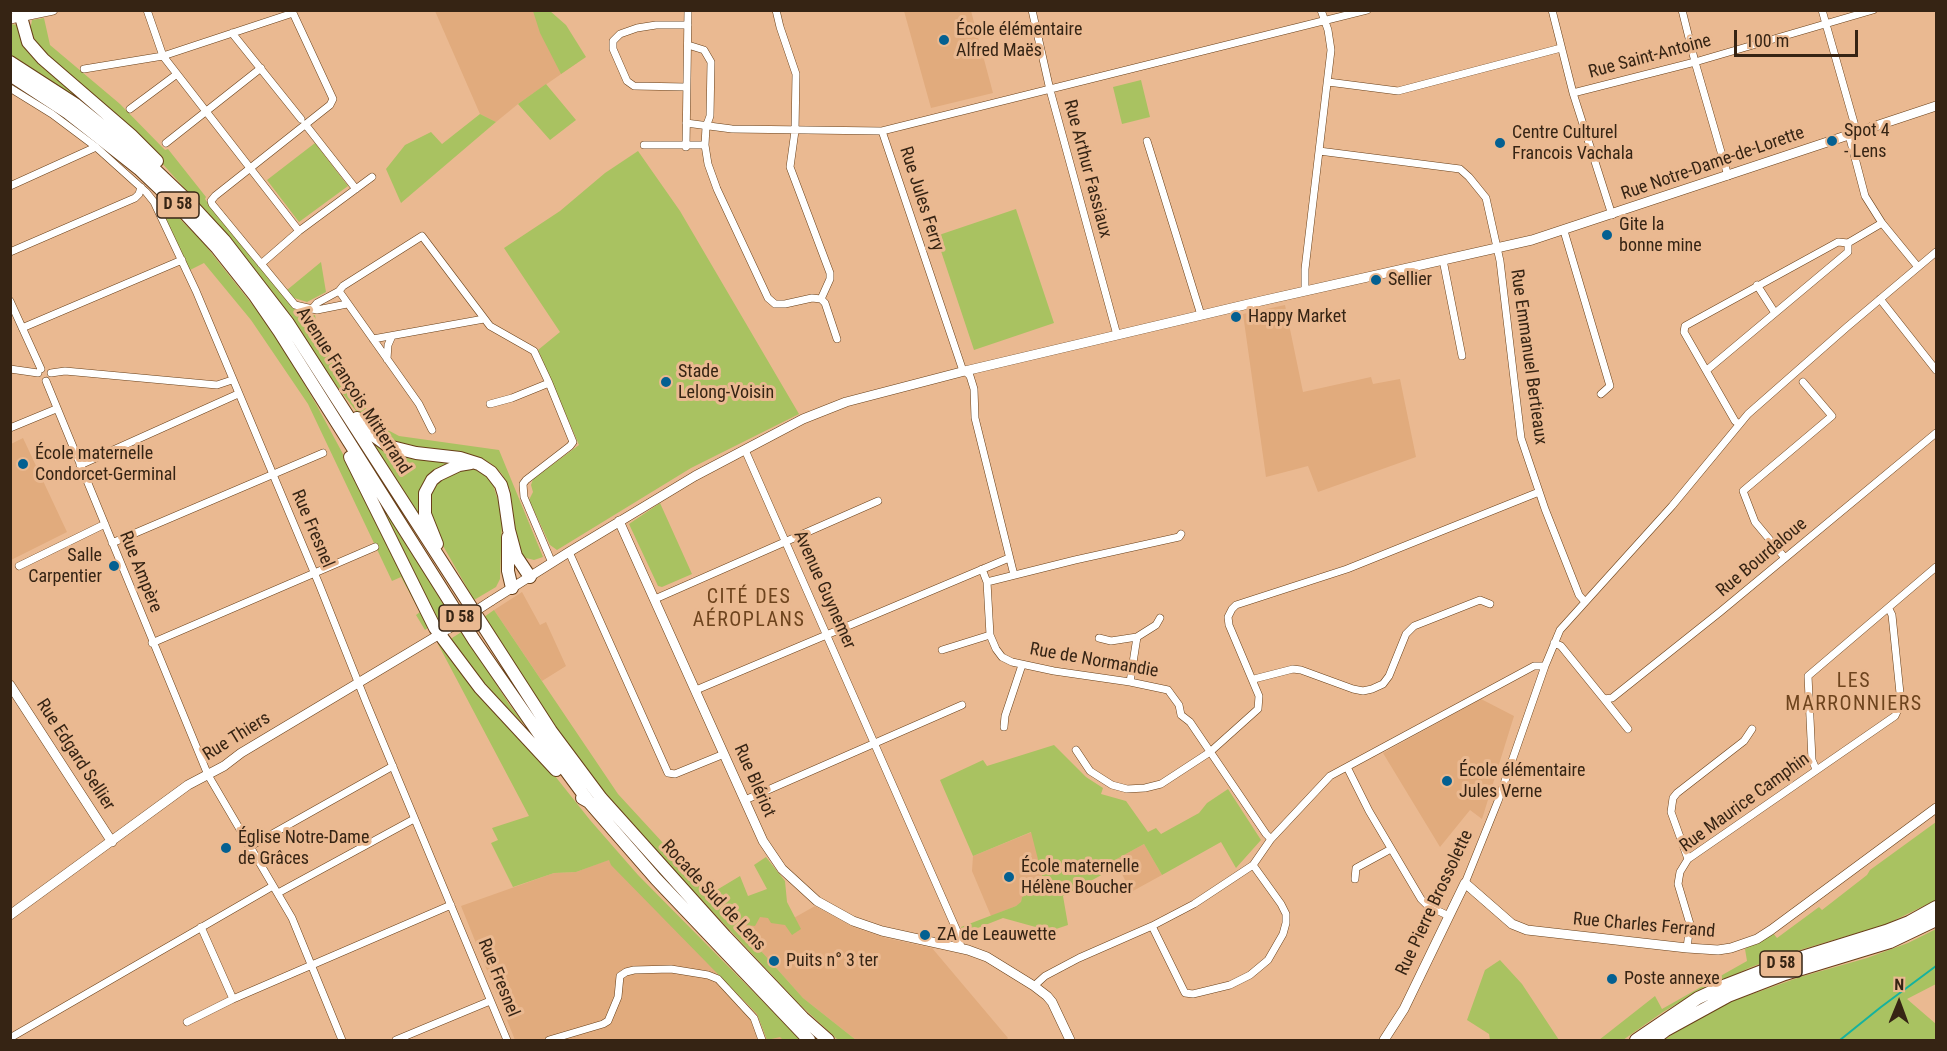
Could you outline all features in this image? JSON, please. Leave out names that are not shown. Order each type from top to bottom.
[{"type":"highway","points":[[15,14],[33,48],[162,165],[167,180]]},
{"type":"highway","name":"Avenue François Mitterrand","points":[[10,62],[75,104],[167,180],[245,265],[288,323],[595,800]]},
{"type":"highway","name":"Avenue François Mitterrand","points":[[10,75],[68,113],[139,170],[179,207],[217,248],[285,339],[474,640],[544,741],[595,800]]},
{"type":"highway","points":[[328,386],[370,433],[388,446],[408,452],[460,458],[491,472],[501,485],[516,556],[530,577]]},
{"type":"highway","points":[[339,428],[347,452],[444,631],[480,688],[552,765],[574,795],[595,800]]},
{"type":"highway","points":[[444,566],[425,514],[425,493],[432,480],[438,475],[459,465],[475,463]]},
{"type":"highway","points":[[509,530],[508,571],[512,588]]},
{"type":"highway","name":"Rocade Sud de Lens","points":[[595,800],[633,854],[809,1041]]},
{"type":"highway","name":"Rocade Sud de Lens","points":[[595,800],[803,1018],[828,1041]]},
{"type":"highway","name":"D 58","points":[[1636,1041],[1698,998],[1726,985],[1790,960],[1886,931],[1909,922],[1936,907]]},
{"type":"highway","name":"D 58","points":[[1653,1041],[1683,1020],[1728,996],[1794,971],[1890,942],[1936,920]]},
{"type":"street","points":[[15,14],[53,10]]},
{"type":"street","points":[[147,10],[163,56],[299,232]]},
{"type":"street","points":[[686,147],[688,10]]},
{"type":"street","points":[[776,10],[796,74],[795,130],[790,167],[830,273],[830,279],[820,299]]},
{"type":"street","name":"Rue Arthur Fassiaux","points":[[1032,10],[1050,90],[1117,335]]},
{"type":"street","points":[[1305,291],[1304,279],[1331,44],[1320,10]]},
{"type":"street","name":"Rue Jules Ferry","points":[[1014,575],[975,418],[974,389],[970,376],[962,368],[882,131],[1367,10]]},
{"type":"street","points":[[1552,10],[1573,93],[1612,215]]},
{"type":"street","points":[[1682,10],[1728,176]]},
{"type":"street","points":[[1822,10],[1853,134],[1865,196],[1882,224],[1918,267]]},
{"type":"street","name":"Rue Saint-Antoine","points":[[1573,93],[1695,62],[1873,10]]},
{"type":"street","points":[[84,69],[163,56],[293,13],[333,99],[330,105],[303,122],[250,170],[211,201],[295,305],[317,310],[347,304]]},
{"type":"street","points":[[686,87],[634,86],[627,81],[613,49],[613,41],[620,34],[637,28],[656,25],[688,25]]},
{"type":"street","points":[[233,33],[356,189]]},
{"type":"street","points":[[688,45],[704,50],[711,62],[710,116],[706,126],[705,146],[708,164],[717,189],[768,298],[775,304],[812,298],[820,299],[825,303],[837,339]]},
{"type":"street","points":[[1328,82],[1398,91],[1561,48]]},
{"type":"street","points":[[165,143],[261,68]]},
{"type":"street","points":[[130,109],[177,74]]},
{"type":"street","name":"Rue Fresnel","points":[[10,88],[52,114],[96,147],[141,187],[154,202],[182,260],[315,574],[507,1041]]},
{"type":"street","name":"Rue Notre-Dame-de-Lorette","points":[[552,563],[695,476],[827,409],[892,389],[965,371],[1305,291],[1498,249],[1564,231],[1936,106]]},
{"type":"street","points":[[686,123],[795,130],[882,131]]},
{"type":"street","points":[[1148,141],[1201,315]]},
{"type":"street","points":[[644,145],[705,146]]},
{"type":"street","points":[[10,186],[96,147]]},
{"type":"street","name":"Rue Emmanuel Bertieaux","points":[[1319,151],[1460,169],[1486,198],[1498,249],[1521,438],[1539,492],[1579,595],[1585,602]]},
{"type":"street","points":[[261,264],[372,177]]},
{"type":"street","points":[[10,252],[135,198],[141,187]]},
{"type":"street","points":[[1739,424],[1684,332],[1685,326],[1838,242],[1848,243],[1882,224]]},
{"type":"street","points":[[1564,231],[1610,386],[1602,394]]},
{"type":"street","points":[[312,309],[317,303],[422,236],[484,320],[499,332],[534,351],[573,441],[570,446],[526,480],[522,490],[552,563],[512,588]]},
{"type":"street","points":[[1707,370],[1848,252],[1848,243]]},
{"type":"street","name":"Rue Pierre Brossolette","points":[[1387,1040],[1465,883],[1498,801],[1545,666],[1560,630],[1672,506],[1739,424],[1811,358],[1936,252]]},
{"type":"street","points":[[22,328],[182,260]]},
{"type":"street","points":[[1443,260],[1462,356]]},
{"type":"street","points":[[1757,285],[1775,314]]},
{"type":"street","points":[[339,291],[419,404],[432,430]]},
{"type":"street","points":[[1880,299],[1936,370]]},
{"type":"street","points":[[10,301],[40,371],[39,378],[46,381],[50,378],[51,373]]},
{"type":"street","points":[[471,322],[476,309]]},
{"type":"street","points":[[373,339],[484,320]]},
{"type":"street","points":[[387,359],[388,345],[392,336]]},
{"type":"street","points":[[23,371],[34,358]]},
{"type":"street","points":[[10,369],[40,371],[47,369],[51,373]]},
{"type":"street","points":[[51,373],[65,371],[217,385],[232,380]]},
{"type":"street","name":"Rue Ampère","points":[[46,381],[208,775],[292,918],[342,1041]]},
{"type":"street","points":[[1785,558],[1755,522],[1743,491],[1832,416],[1803,382]]},
{"type":"street","points":[[490,404],[549,383]]},
{"type":"street","points":[[80,465],[238,394]]},
{"type":"street","points":[[10,429],[56,410]]},
{"type":"street","name":"Rue Bourdaloue","points":[[1604,699],[1612,698],[1936,433]]},
{"type":"street","name":"Avenue Guynemer","points":[[745,450],[875,743],[957,932],[961,947]]},
{"type":"street","points":[[112,543],[323,453]]},
{"type":"street","points":[[1076,750],[1090,771],[1112,785],[1127,789],[1145,789],[1161,783],[1210,752],[1258,709],[1259,696],[1254,680],[1229,625],[1228,617],[1236,605],[1343,570],[1539,492]]},
{"type":"street","points":[[655,599],[878,501]]},
{"type":"street","name":"Rue Blériot","points":[[619,521],[763,841],[791,879],[817,901],[853,921],[872,928],[961,947],[987,957],[1047,996],[1070,1041]]},
{"type":"street","points":[[19,566],[105,524]]},
{"type":"street","points":[[987,582],[1179,537],[1181,534]]},
{"type":"street","points":[[152,643],[375,547]]},
{"type":"street","points":[[569,552],[668,773],[675,774],[724,754]]},
{"type":"street","points":[[696,690],[1009,558]]},
{"type":"street","points":[[1816,769],[1812,759],[1808,676],[1936,567]]},
{"type":"street","points":[[942,650],[990,635],[987,582],[982,569]]},
{"type":"street","name":"Rue Thiers","points":[[10,915],[188,785],[229,763],[241,753],[512,588]]},
{"type":"street","points":[[1254,680],[1293,669],[1353,689],[1363,691],[1372,689],[1383,684],[1389,676],[1406,634],[1414,626],[1480,600],[1490,604]]},
{"type":"street","name":"Rue Maurice Camphin","points":[[1687,948],[1689,917],[1677,884],[1680,872],[1688,859],[1895,716],[1901,703],[1892,615],[1889,609]]},
{"type":"street","points":[[1099,638],[1111,640],[1137,637],[1156,625],[1160,618]]},
{"type":"street","name":"Rue de Normandie","points":[[990,635],[996,650],[1002,657],[1022,665],[1168,690],[1179,705],[1180,715],[1190,722],[1271,839]]},
{"type":"street","points":[[1130,682],[1137,637]]},
{"type":"street","points":[[1554,643],[1561,646],[1628,729]]},
{"type":"street","points":[[1004,727],[1005,716],[1022,665]]},
{"type":"street","points":[[1034,986],[1046,976],[1088,954],[1152,926],[1194,904],[1253,865],[1271,839],[1330,776],[1534,666],[1545,666]]},
{"type":"street","name":"Rue Edgard Sellier","points":[[10,685],[112,842]]},
{"type":"street","points":[[745,800],[962,705]]},
{"type":"street","points":[[1688,859],[1671,812],[1673,798],[1744,741],[1752,729]]},
{"type":"street","points":[[249,847],[393,766]]},
{"type":"street","points":[[1347,767],[1421,899],[1428,906],[1449,916]]},
{"type":"street","name":"Rue Charles Ferrand","points":[[1465,883],[1512,924],[1527,930],[1687,948],[1731,948],[1756,939],[1936,808]]},
{"type":"street","points":[[278,893],[414,819]]},
{"type":"street","points":[[1355,879],[1356,868],[1391,849]]},
{"type":"street","points":[[1152,926],[1185,993],[1193,994],[1230,985],[1250,975],[1268,960],[1283,934],[1286,915],[1281,904],[1253,865]]},
{"type":"street","points":[[10,1038],[273,886]]},
{"type":"street","points":[[187,1022],[233,999],[451,905]]},
{"type":"street","points":[[201,927],[233,999]]},
{"type":"street","points":[[549,1041],[608,1021],[618,997],[621,975],[626,972],[671,969],[708,975],[718,979],[754,1018],[762,1041]]},
{"type":"street","points":[[396,1041],[490,1000]]},
{"type":"shaded area","points":[[435,11],[546,11],[577,63],[496,122],[480,114]]},
{"type":"shaded area","points":[[904,11],[971,11],[993,93],[931,108]]},
{"type":"shaded area","points":[[1285,305],[1303,392],[1371,377],[1373,384],[1400,379],[1416,457],[1318,492],[1308,466],[1266,477],[1243,314]]},
{"type":"shaded area","points":[[23,438],[67,532],[11,560],[11,444]]},
{"type":"shaded area","points":[[522,592],[540,625],[546,622],[566,666],[542,681],[494,610]]},
{"type":"shaded area","name":"École élémentaire Jules Verne","points":[[1481,699],[1514,716],[1482,819],[1470,810],[1440,847],[1383,753]]},
{"type":"shaded area","name":"École maternelle Hélène Boucher","points":[[1032,832],[1045,887],[1022,897],[1021,903],[1016,906],[991,916],[972,871],[973,856]]},
{"type":"shaded area","points":[[1144,844],[1162,875],[1131,892],[1115,860]]},
{"type":"shaded area","points":[[613,858],[792,1040],[515,1040],[461,906],[554,873],[576,872]]},
{"type":"shaded area","points":[[720,905],[792,919],[815,906],[853,927],[886,938],[932,948],[1008,1038],[1006,1040],[856,1040],[803,998]]},
{"type":"green space","points":[[533,11],[550,11],[566,25],[586,57],[561,74],[540,33]]},
{"type":"green space","points":[[44,18],[50,45],[120,104],[165,150],[168,149],[206,197],[205,199],[296,311],[308,316],[315,315],[320,342],[365,407],[384,428],[399,436],[499,450],[543,557],[534,560],[522,557],[518,548],[510,490],[502,474],[493,465],[469,455],[402,447],[369,428],[238,248],[134,132],[46,56],[32,38],[30,31],[32,20]]},
{"type":"green space","points":[[11,24],[17,25],[118,131],[11,55]]},
{"type":"green space","points":[[1141,80],[1150,117],[1122,124],[1113,87]]},
{"type":"green space","points":[[546,84],[576,120],[550,140],[518,104]]},
{"type":"green space","points":[[480,114],[496,122],[401,203],[386,169],[405,145],[431,132],[442,144]]},
{"type":"green space","points":[[315,143],[348,186],[299,222],[267,180]]},
{"type":"green space","name":"Stade Lelong-Voisin","points":[[638,151],[680,211],[799,414],[691,468],[557,550],[550,545],[529,500],[533,492],[531,485],[533,479],[579,445],[538,350],[560,332],[504,248],[560,211],[605,173]]},
{"type":"green space","points":[[160,199],[202,241],[259,313],[288,356],[371,506],[429,627],[425,630],[416,615],[420,612],[401,577],[392,581],[308,404],[251,320],[204,263],[190,270],[157,202]]},
{"type":"green space","points":[[1016,209],[1054,323],[974,350],[936,236]]},
{"type":"green space","points":[[321,262],[326,292],[307,302],[294,298],[287,290]]},
{"type":"green space","points":[[374,442],[451,461],[451,464],[443,468],[421,514],[417,514],[372,444]]},
{"type":"green space","points":[[470,469],[480,470],[492,481],[502,521],[500,579],[496,587],[474,600],[438,537],[430,514],[430,497],[439,480]]},
{"type":"green space","points":[[378,496],[452,614],[441,621],[438,621],[375,497]]},
{"type":"green space","points":[[660,503],[692,574],[662,587],[658,586],[629,524]]},
{"type":"green space","points":[[494,610],[618,794],[710,894],[740,876],[748,896],[767,889],[754,865],[766,857],[785,881],[787,902],[801,929],[792,935],[785,925],[771,923],[768,918],[760,917],[755,926],[737,924],[803,998],[856,1040],[838,1040],[798,1003],[607,796],[566,742],[484,617]]},
{"type":"green space","points":[[463,631],[509,704],[526,726],[481,683],[452,642],[452,638]]},
{"type":"green space","points":[[440,643],[638,875],[801,1040],[783,1040],[780,1037],[767,1040],[757,1014],[611,865],[609,860],[576,872],[554,873],[513,887],[491,843],[498,840],[492,828],[529,816],[438,644]]},
{"type":"green space","points":[[1054,745],[1086,777],[1103,788],[1101,794],[1126,801],[1148,832],[1156,828],[1161,834],[1199,813],[1207,803],[1228,789],[1261,840],[1236,868],[1221,842],[1162,875],[1144,844],[1115,860],[1118,866],[1063,896],[1068,925],[1050,931],[1003,918],[965,933],[961,927],[1016,906],[1021,902],[1022,897],[1045,887],[1031,832],[973,856],[940,780],[983,760],[987,766]]},
{"type":"green space","points":[[1936,822],[1936,900],[1887,924],[1780,956],[1749,968],[1694,994],[1623,1040],[1599,1040],[1655,996],[1662,1009],[1747,961],[1745,949],[1773,933],[1777,938],[1819,907],[1822,910],[1867,875],[1870,870]]},
{"type":"green space","points":[[1936,929],[1936,984],[1907,999],[1936,1024],[1936,1040],[1664,1040],[1727,1003],[1800,977],[1867,958],[1908,943]]},
{"type":"green space","points":[[1500,960],[1522,984],[1559,1040],[1490,1040],[1489,1034],[1467,1020],[1485,970]]},
{"type":"waterway","points":[[1840,1040],[1936,966]]},
{"type":"place","name":"École élémentaire Alfred Maës","points":[[944,40]]},
{"type":"place","name":"Spot 4 - Lens","points":[[1832,141]]},
{"type":"place","name":"Centre Culturel Francois Vachala","points":[[1500,143]]},
{"type":"place","name":"Gite la bonne mine","points":[[1607,235]]},
{"type":"place","name":"Sellier","points":[[1376,280]]},
{"type":"place","name":"Happy Market","points":[[1236,317]]},
{"type":"place","name":"Stade Lelong-Voisin","points":[[666,382]]},
{"type":"place","name":"École maternelle Condorcet-Germinal","points":[[23,464]]},
{"type":"place","name":"Salle Carpentier","points":[[114,566]]},
{"type":"place","name":"École élémentaire Jules Verne","points":[[1447,781]]},
{"type":"place","name":"Église Notre-Dame de Grâces","points":[[226,848]]},
{"type":"place","name":"École maternelle Hélène Boucher","points":[[1009,877]]},
{"type":"place","name":"ZA de Leauwette","points":[[925,935]]},
{"type":"place","name":"Puits n° 3 ter","points":[[774,961]]},
{"type":"place","name":"Poste annexe","points":[[1612,979]]},
{"type":"district","name":"CITÉ DES AÉROPLANS","points":[[749,610]]},
{"type":"district","name":"LES MARRONNIERS","points":[[1854,694]]}]
